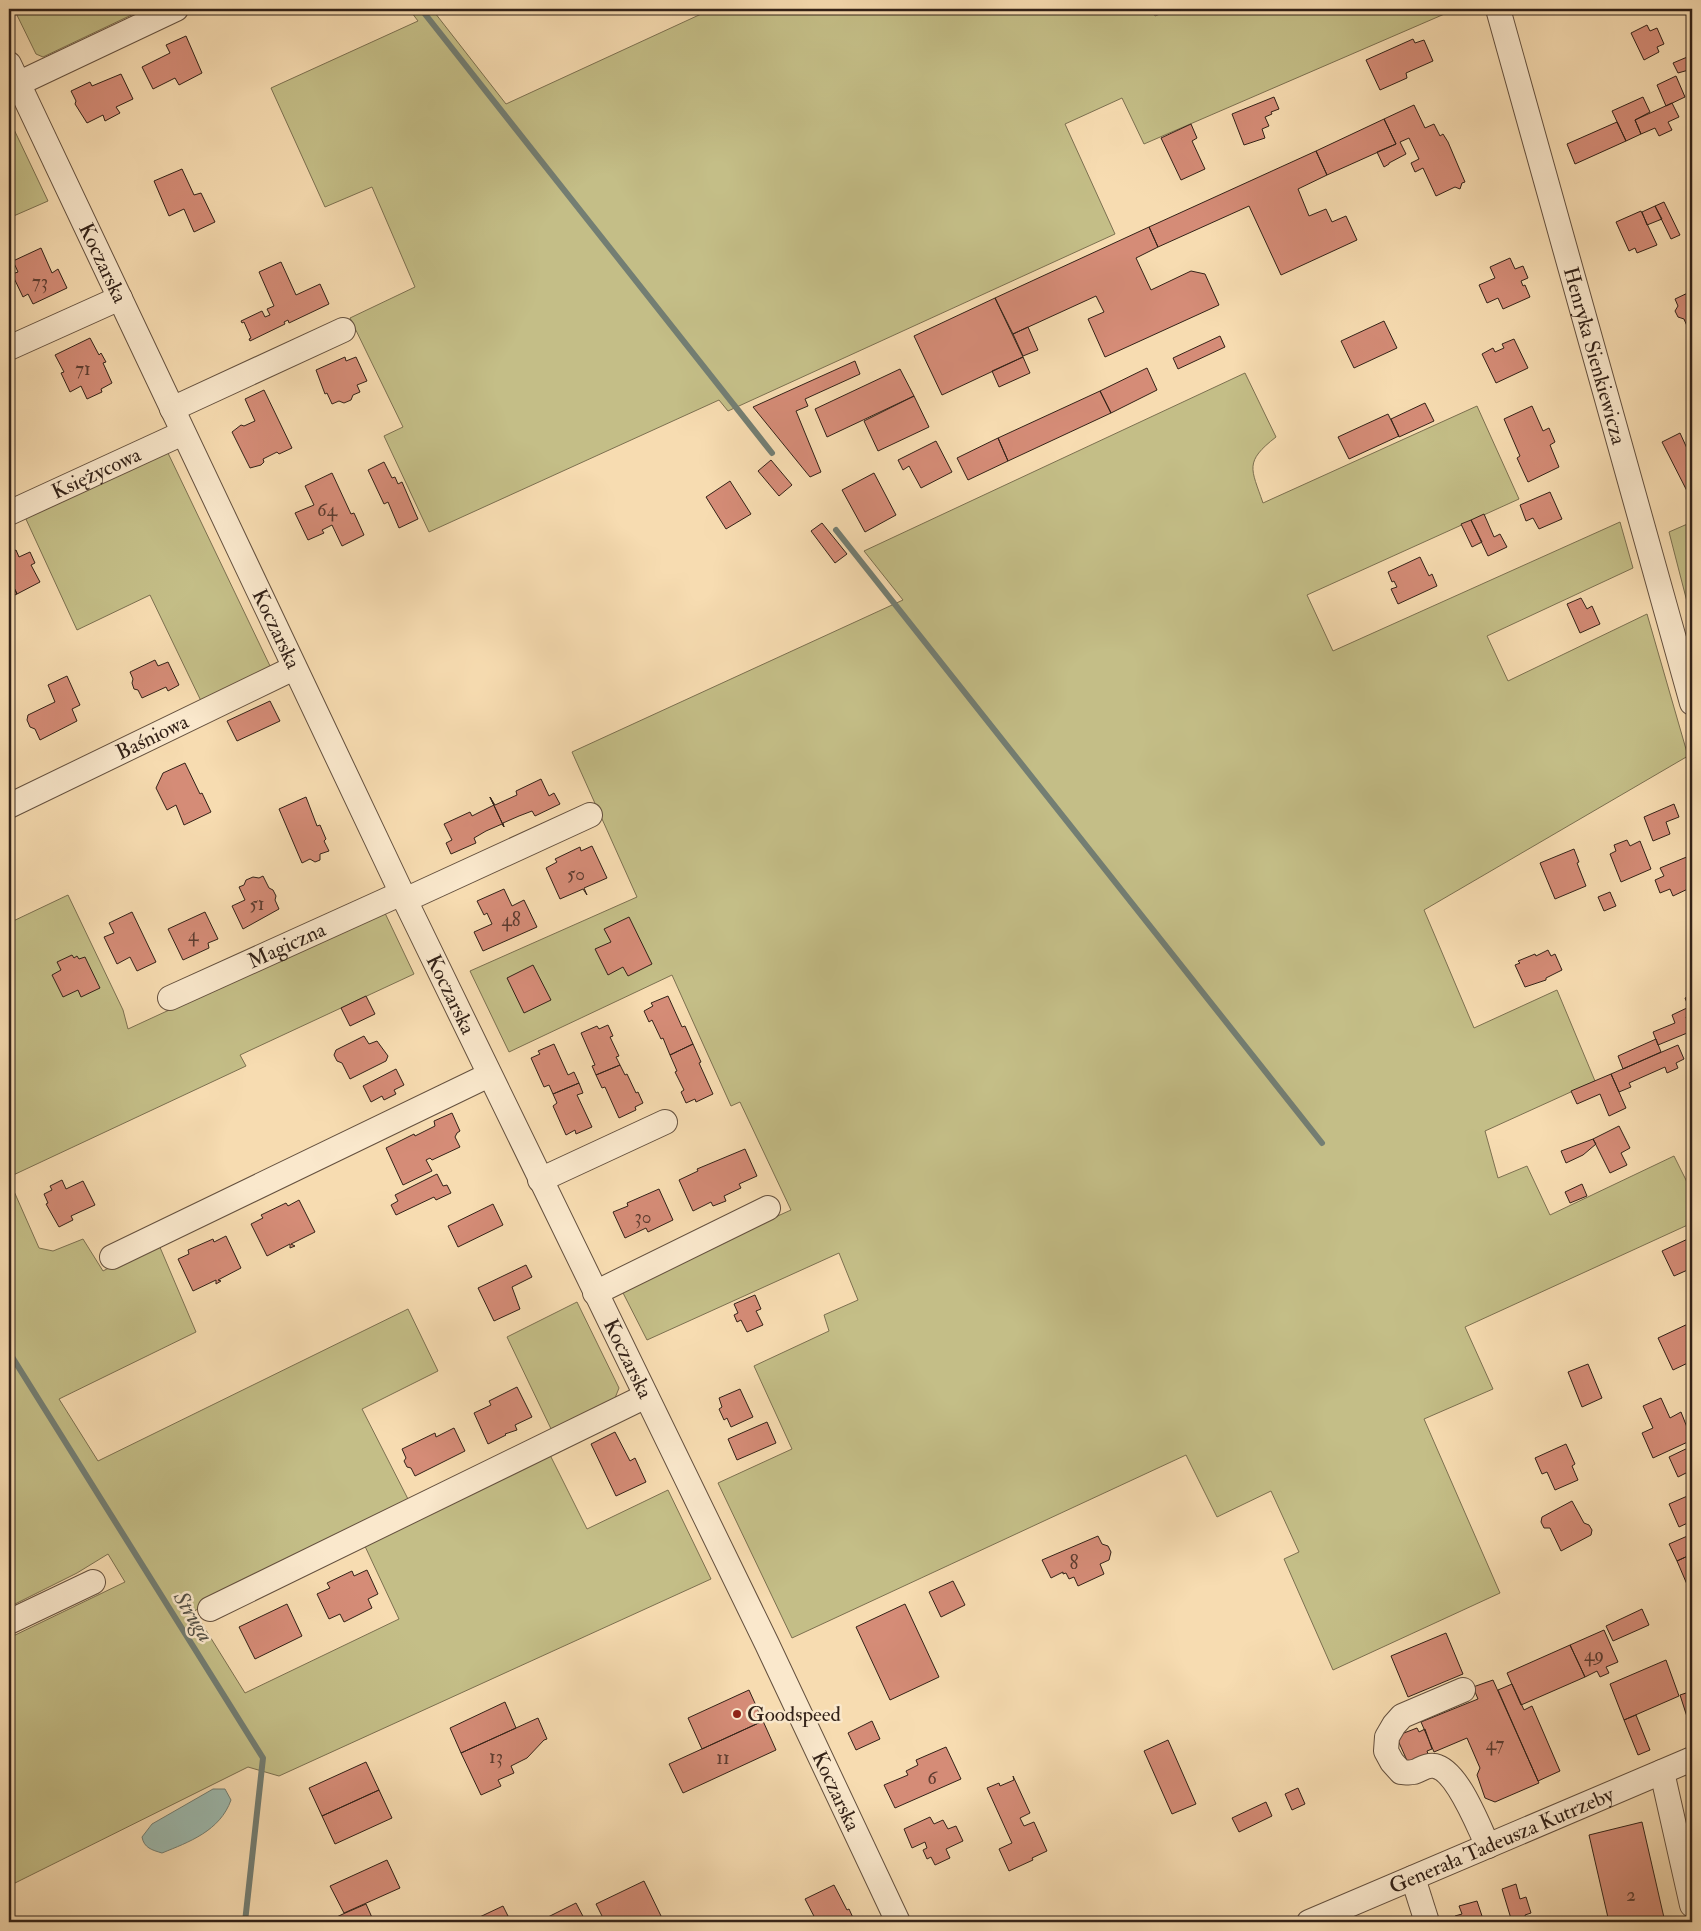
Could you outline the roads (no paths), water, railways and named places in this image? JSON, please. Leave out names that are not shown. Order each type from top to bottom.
[{"type":"street","points":[[12,79],[176,9]]},
{"type":"street","name":"Henryka Sienkiewicza","points":[[1498,9],[1692,703]]},
{"type":"street","name":"Koczarska","points":[[12,79],[120,298],[403,897],[771,1653],[898,1922]]},
{"type":"street","points":[[9,348],[120,298]]},
{"type":"street","points":[[172,409],[342,330]]},
{"type":"street","name":"Księżycowa","points":[[9,513],[183,433]]},
{"type":"street","name":"Baśniowa","points":[[9,806],[294,668]]},
{"type":"street","name":"Magiczna","points":[[170,998],[590,815]]},
{"type":"street","points":[[112,1257],[489,1075]]},
{"type":"street","points":[[540,1180],[665,1122]]},
{"type":"street","points":[[595,1293],[768,1208]]},
{"type":"street","points":[[210,1609],[646,1396]]},
{"type":"street","points":[[9,1622],[93,1582]]},
{"type":"street","points":[[1463,1690],[1402,1716],[1387,1737],[1386,1751],[1392,1762],[1401,1772],[1413,1772],[1424,1766],[1435,1766],[1446,1772],[1455,1782],[1488,1846]]},
{"type":"street","name":"Generała Tadeusza Kutrzeby","points":[[1310,1922],[1692,1759]]},
{"type":"street","points":[[1662,1772],[1692,1905]]},
{"type":"street","points":[[1413,1878],[1427,1922]]},
{"type":"water","points":[[213,1789],[225,1789],[231,1800],[226,1811],[211,1827],[193,1840],[162,1853],[152,1850],[145,1844],[142,1837],[152,1824]]},
{"type":"waterway","points":[[421,9],[772,453]]},
{"type":"waterway","points":[[836,530],[1322,1143]]},
{"type":"waterway","name":"Struga","points":[[9,1352],[263,1758],[245,1922]]},
{"type":"place","name":"Goodspeed","points":[[737,1714]]}]
